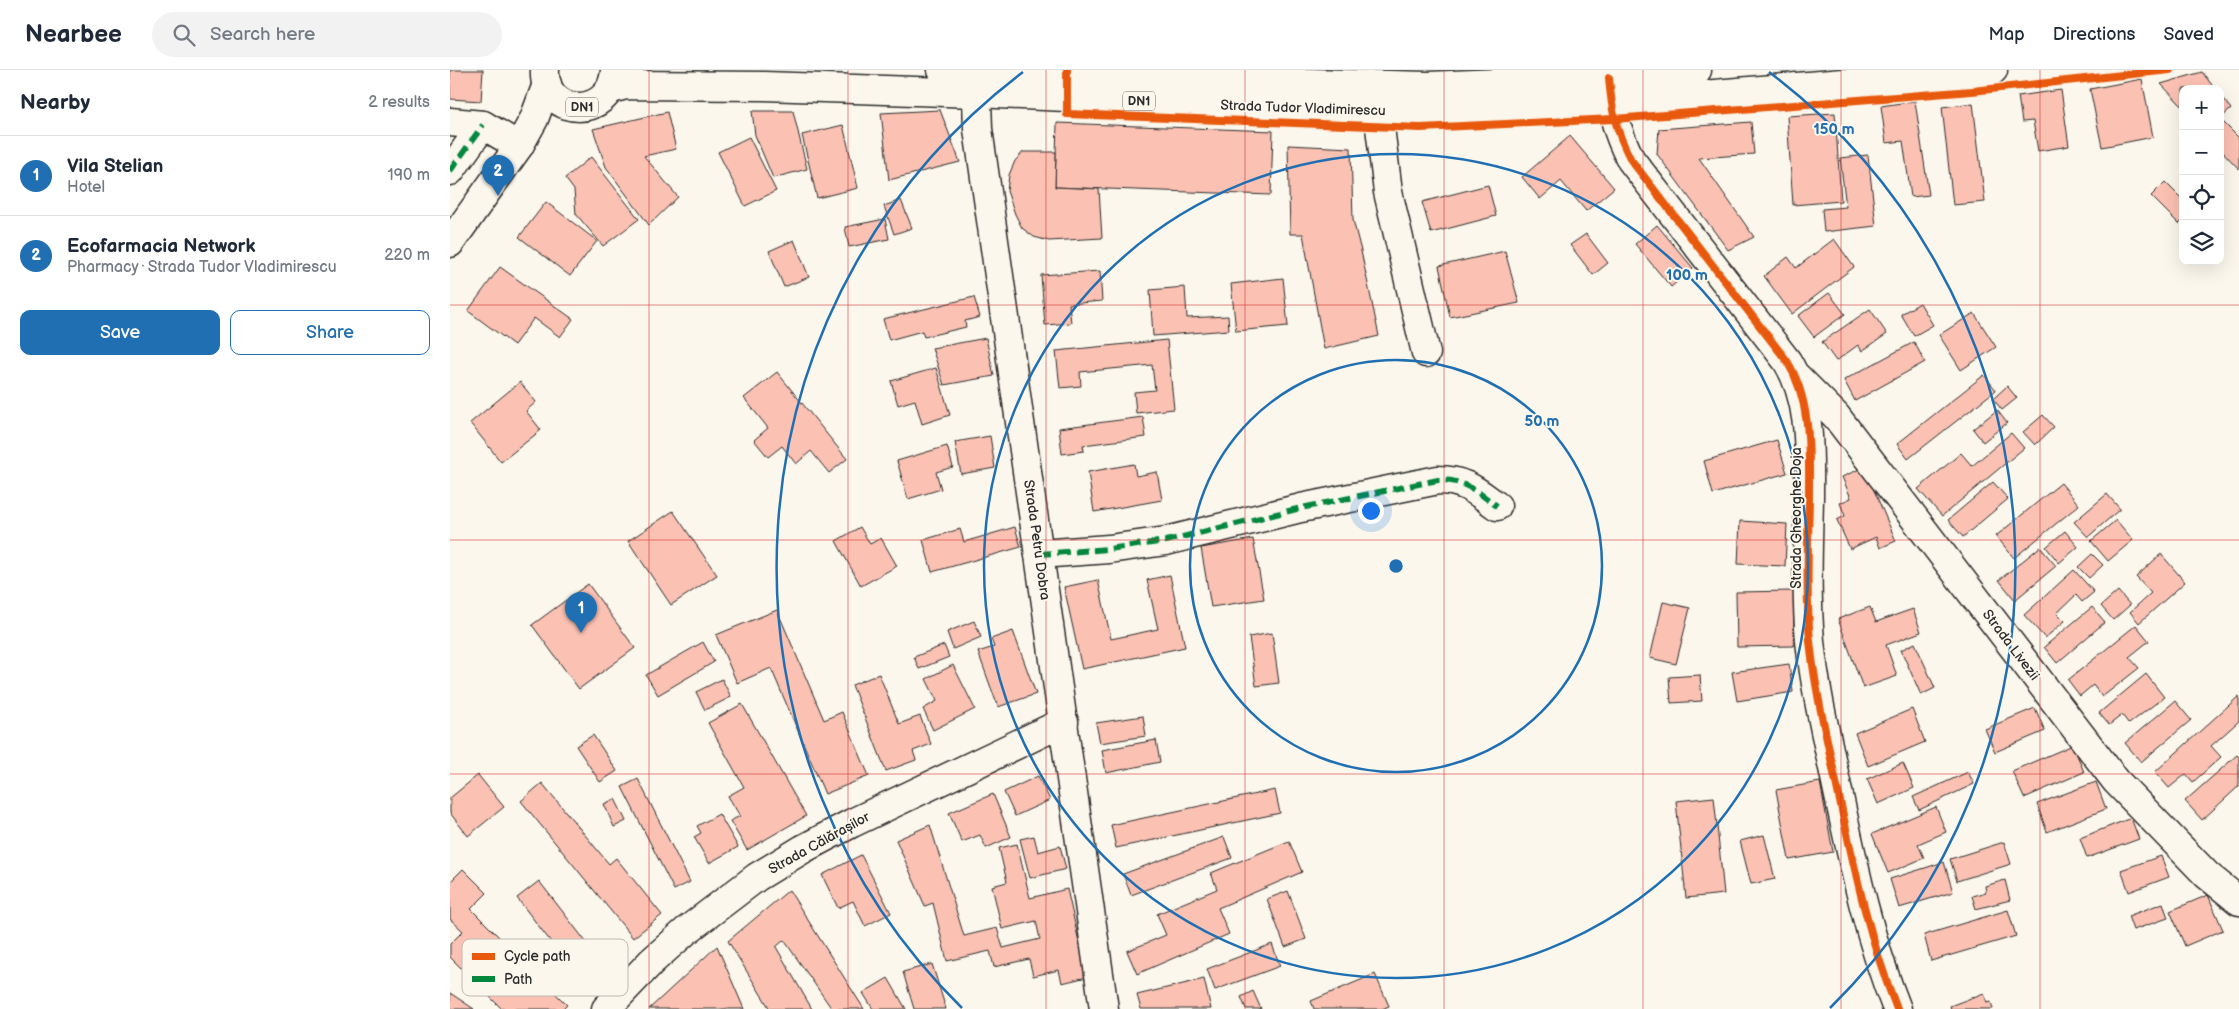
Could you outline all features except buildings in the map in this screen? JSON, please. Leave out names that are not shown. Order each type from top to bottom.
[{"type":"street","name":"Strada Tudor Vladimirescu","points":[[942,70],[976,82],[1378,111],[1427,90]]},
{"type":"street","name":"Strada Tudor Vladimirescu","points":[[1610,90],[1698,70]]},
{"type":"street","name":"Strada Tudor Vladimirescu","points":[[519,146],[544,127],[577,107],[597,103],[605,97],[613,79],[626,85],[735,86],[976,82],[1079,77],[1427,90],[1610,90],[1993,70]]},
{"type":"street","name":"Strada Tudor Vladimirescu","points":[[546,77],[551,93],[568,105],[577,107]]},
{"type":"street","name":"Strada Tudor Vladimirescu","points":[[450,243],[519,146],[534,119],[546,77]]},
{"type":"street","name":"Strada Petru Dobra","points":[[976,82],[978,129],[1104,1009]]},
{"type":"street","name":"Strada Gheorghe Doja","points":[[1610,90],[1617,134],[1630,160],[1797,377],[1805,411],[1809,443],[1808,592],[1810,641],[1817,688],[1861,902],[1881,970],[1897,1009]]},
{"type":"street","points":[[1378,111],[1388,192],[1426,353]]},
{"type":"street","points":[[450,122],[483,125],[519,146]]},
{"type":"street","points":[[450,171],[483,125]]},
{"type":"street","name":"Strada Livezii","points":[[1797,377],[1836,416],[2116,781],[2200,868],[2239,901]]},
{"type":"street","points":[[1039,554],[1109,549],[1166,541],[1300,508],[1438,480],[1454,480],[1472,488],[1497,506]]},
{"type":"street","name":"Strada Călărașilor","points":[[628,986],[679,937],[758,877],[852,823],[1064,722]]},
{"type":"street","name":"Strada Călărașilor","points":[[606,1009],[618,996]]},
{"type":"marked path","points":[[450,171],[483,125]]},
{"type":"marked path","points":[[1039,554],[1109,549],[1166,541],[1301,508],[1438,480],[1456,482],[1470,487],[1497,506]]},
{"type":"cycle path","points":[[1067,70],[1067,114],[1420,128],[1614,119],[1972,91],[2170,70]]},
{"type":"cycle path","points":[[1609,78],[1615,120],[1631,160],[1787,361],[1801,393],[1809,445],[1808,605],[1815,678],[1825,733],[1862,899],[1869,927],[1897,1009]]},
{"type":"place","name":"Ecofarmacia Network","points":[[498,196]]},
{"type":"place","name":"Vila Stelian","points":[[581,633]]}]
